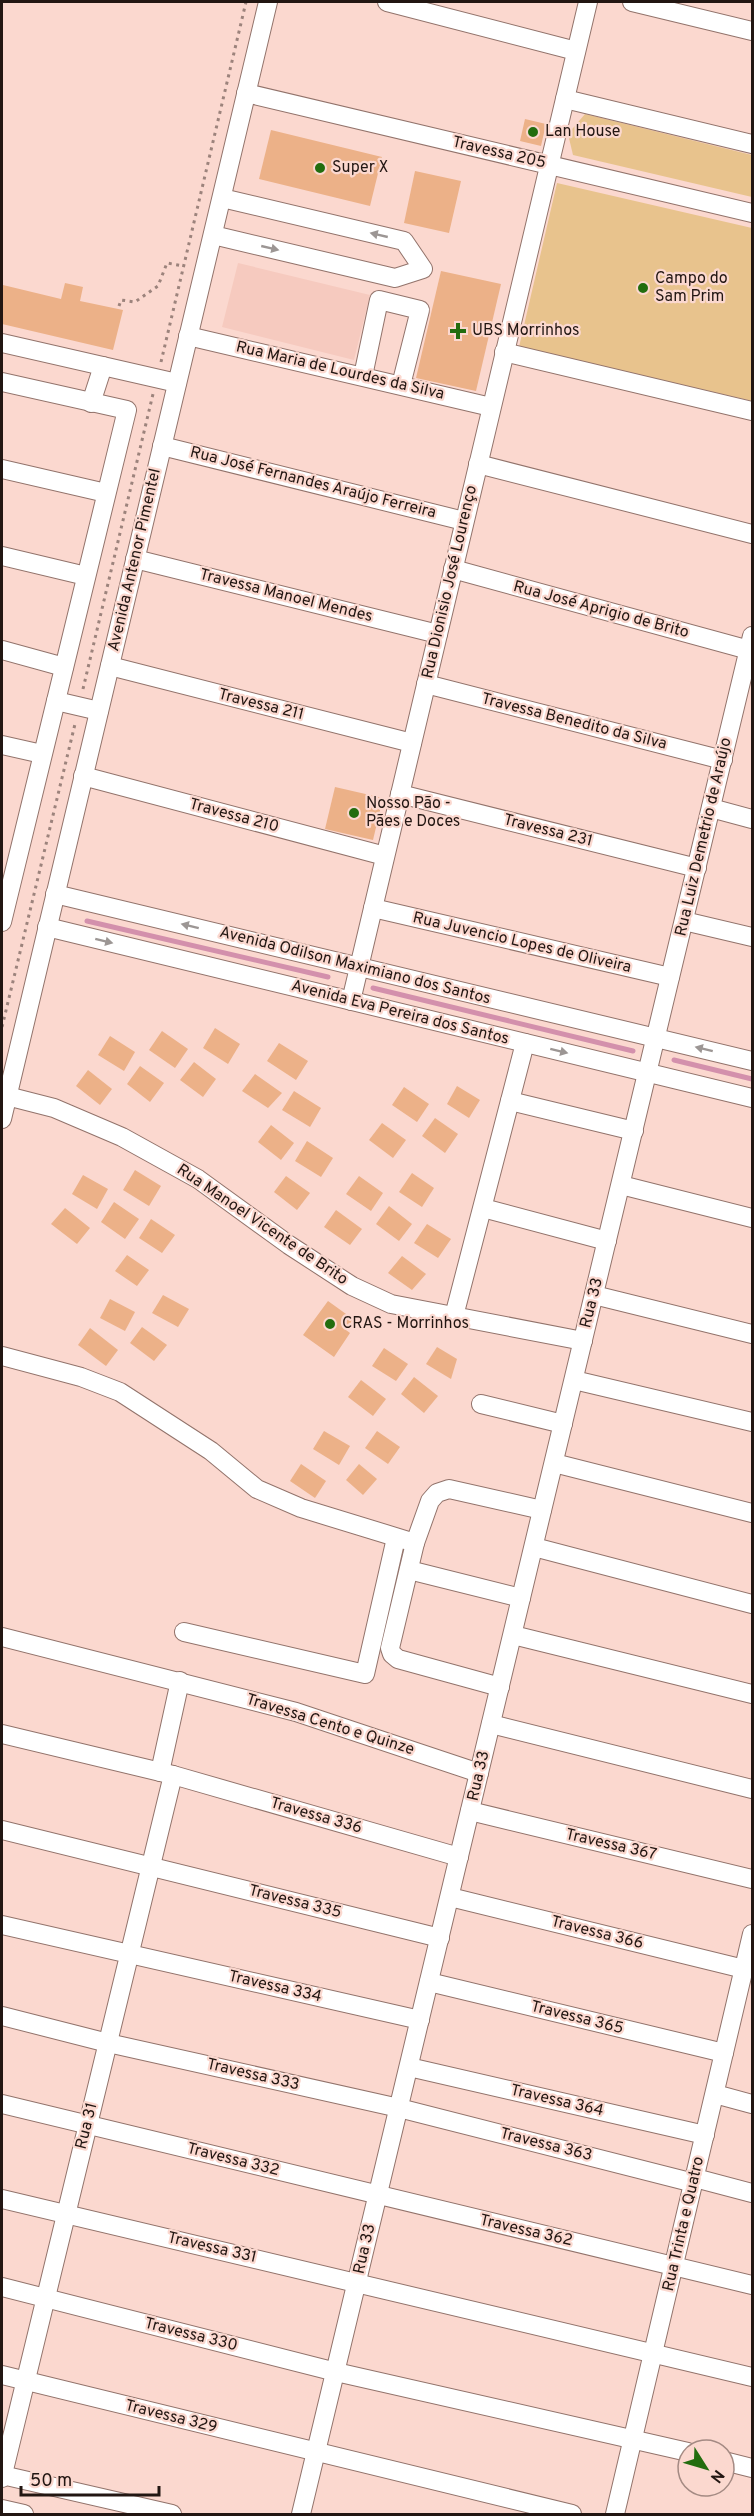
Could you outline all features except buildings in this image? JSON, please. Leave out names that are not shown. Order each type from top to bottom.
[{"type":"street","name":"Avenida Antenor Pimentel","points":[[2,1119],[268,2]]},
{"type":"street","points":[[387,2],[576,51]]},
{"type":"street","name":"Rua Dionisio José Lourenço","points":[[351,1001],[588,2]]},
{"type":"street","points":[[632,2],[753,31]]},
{"type":"street","name":"Travessa 205","points":[[246,93],[753,213]]},
{"type":"street","points":[[565,99],[753,144]]},
{"type":"street","points":[[213,235],[395,278],[423,269],[404,241],[222,198]]},
{"type":"street","points":[[363,376],[379,300],[420,310],[401,385]]},
{"type":"street","name":"Rua Maria de Lourdes da Silva","points":[[188,336],[491,408]]},
{"type":"street","points":[[2,343],[177,383]]},
{"type":"street","points":[[504,352],[753,411]]},
{"type":"street","points":[[91,403],[103,366]]},
{"type":"street","points":[[2,382],[127,410],[42,754],[10,852],[2,922]]},
{"type":"street","name":"Rua José Fernandes Araújo Ferreira","points":[[162,446],[464,521]]},
{"type":"street","points":[[478,464],[753,534]]},
{"type":"street","points":[[2,469],[106,493]]},
{"type":"street","points":[[2,556],[86,576]]},
{"type":"street","name":"Travessa Manoel Mendes","points":[[135,559],[438,634]]},
{"type":"street","name":"Rua José Aprigio de Brito","points":[[453,569],[751,643]]},
{"type":"street","name":"Rua Luiz Demetrio de Araújo","points":[[656,1038],[723,760],[745,702],[751,643]]},
{"type":"street","points":[[2,650],[64,667]]},
{"type":"street","name":"Travessa 211","points":[[110,666],[412,743]]},
{"type":"street","name":"Travessa Benedito da Silva","points":[[426,684],[723,760]]},
{"type":"street","points":[[56,700],[99,711]]},
{"type":"street","points":[[2,744],[42,754]]},
{"type":"street","name":"Travessa 210","points":[[83,776],[385,856]]},
{"type":"street","name":"Travessa 231","points":[[400,795],[697,868]]},
{"type":"street","points":[[711,808],[753,819]]},
{"type":"street","name":"Avenida Odilson Maximiano dos Santos","points":[[55,894],[656,1038]]},
{"type":"street","name":"Rua Juvencio Lopes de Oliveira","points":[[373,908],[670,977]]},
{"type":"street","points":[[684,921],[753,938]]},
{"type":"street","name":"Avenida Eva Pereira dos Santos","points":[[47,927],[753,1098]]},
{"type":"street","points":[[656,1038],[753,1061]]},
{"type":"street","name":"Rua 33","points":[[301,2514],[656,1038]]},
{"type":"street","points":[[454,1316],[525,1043]]},
{"type":"street","name":"Rua Manoel Vicente de Brito","points":[[7,1096],[54,1108],[122,1137],[198,1179],[289,1245],[352,1286],[391,1304],[583,1341]]},
{"type":"street","points":[[510,1101],[634,1131]]},
{"type":"street","points":[[621,1185],[753,1218]]},
{"type":"street","points":[[483,1208],[607,1241]]},
{"type":"street","points":[[594,1295],[753,1334]]},
{"type":"street","points":[[2,1356],[81,1377],[120,1392],[212,1451],[257,1489],[301,1508],[416,1543]]},
{"type":"street","points":[[574,1380],[753,1422]]},
{"type":"street","points":[[481,1404],[563,1424]]},
{"type":"street","points":[[554,1463],[753,1513]]},
{"type":"street","points":[[500,1687],[398,1659],[392,1654],[390,1648],[416,1543],[430,1501],[437,1493],[449,1489],[542,1510]]},
{"type":"street","points":[[189,1634],[364,1674],[396,1538]]},
{"type":"street","points":[[534,1547],[753,1604]]},
{"type":"street","points":[[409,1570],[521,1598]]},
{"type":"street","points":[[513,1635],[753,1694]]},
{"type":"street","name":"Travessa Cento e Quinze","points":[[2,1637],[296,1712],[479,1773]]},
{"type":"street","name":"Rua 31","points":[[2,2476],[151,1867],[180,1681]]},
{"type":"street","points":[[491,1724],[753,1789]]},
{"type":"street","name":"Travessa 336","points":[[2,1734],[167,1773],[459,1857]]},
{"type":"street","name":"Travessa 367","points":[[470,1811],[753,1879]]},
{"type":"street","name":"Travessa 335","points":[[2,1830],[440,1938]]},
{"type":"street","name":"Travessa 366","points":[[450,1897],[744,1969]]},
{"type":"street","name":"Travessa 334","points":[[2,1925],[420,2020]]},
{"type":"street","name":"Rua Trinta e Quatro","points":[[615,2514],[724,2053],[744,2007],[744,1969],[753,1934]]},
{"type":"street","name":"Travessa 365","points":[[429,1982],[724,2053]]},
{"type":"street","name":"Travessa 333","points":[[2,2016],[108,2043],[399,2108]]},
{"type":"street","name":"Travessa 364","points":[[409,2067],[705,2135]]},
{"type":"street","points":[[715,2094],[753,2104]]},
{"type":"street","name":"Travessa 332","points":[[2,2104],[378,2196]]},
{"type":"street","name":"Travessa 363","points":[[399,2108],[753,2193]]},
{"type":"street","name":"Travessa 362","points":[[378,2196],[753,2285]]},
{"type":"street","name":"Travessa 331","points":[[2,2199],[753,2377]]},
{"type":"street","name":"Travessa 330","points":[[2,2287],[336,2372],[676,2449]]},
{"type":"street","name":"Travessa 329","points":[[2,2375],[572,2514]]},
{"type":"street","points":[[736,2464],[753,2468]]},
{"type":"street","points":[[2,2476],[172,2514]]},
{"type":"street","points":[[2,2509],[24,2514]]},
{"type":"path","points":[[2,1027],[246,2]]},
{"type":"path","points":[[119,306],[121,300],[135,302],[158,286],[167,263],[183,266]]},
{"type":"shaded area","points":[[585,114],[752,155],[752,197],[573,155],[568,134]]},
{"type":"shaded area","name":"Campo do Sam Prim","points":[[557,183],[752,228],[752,401],[519,347]]},
{"type":"shaded area","points":[[238,263],[370,295],[354,360],[222,327]]},
{"type":"waterway","points":[[87,921],[328,977]]},
{"type":"waterway","points":[[373,988],[633,1051]]},
{"type":"waterway","points":[[674,1060],[752,1079]]},
{"type":"place","name":"Lan House","points":[[533,132]]},
{"type":"place","name":"Super X","points":[[320,168]]},
{"type":"place","name":"Campo do Sam Prim","points":[[643,288]]},
{"type":"place","name":"UBS Morrinhos","points":[[458,331]]},
{"type":"place","name":"Nosso Pão - Pães e Doces","points":[[354,813]]},
{"type":"place","name":"CRAS - Morrinhos","points":[[330,1324]]}]
